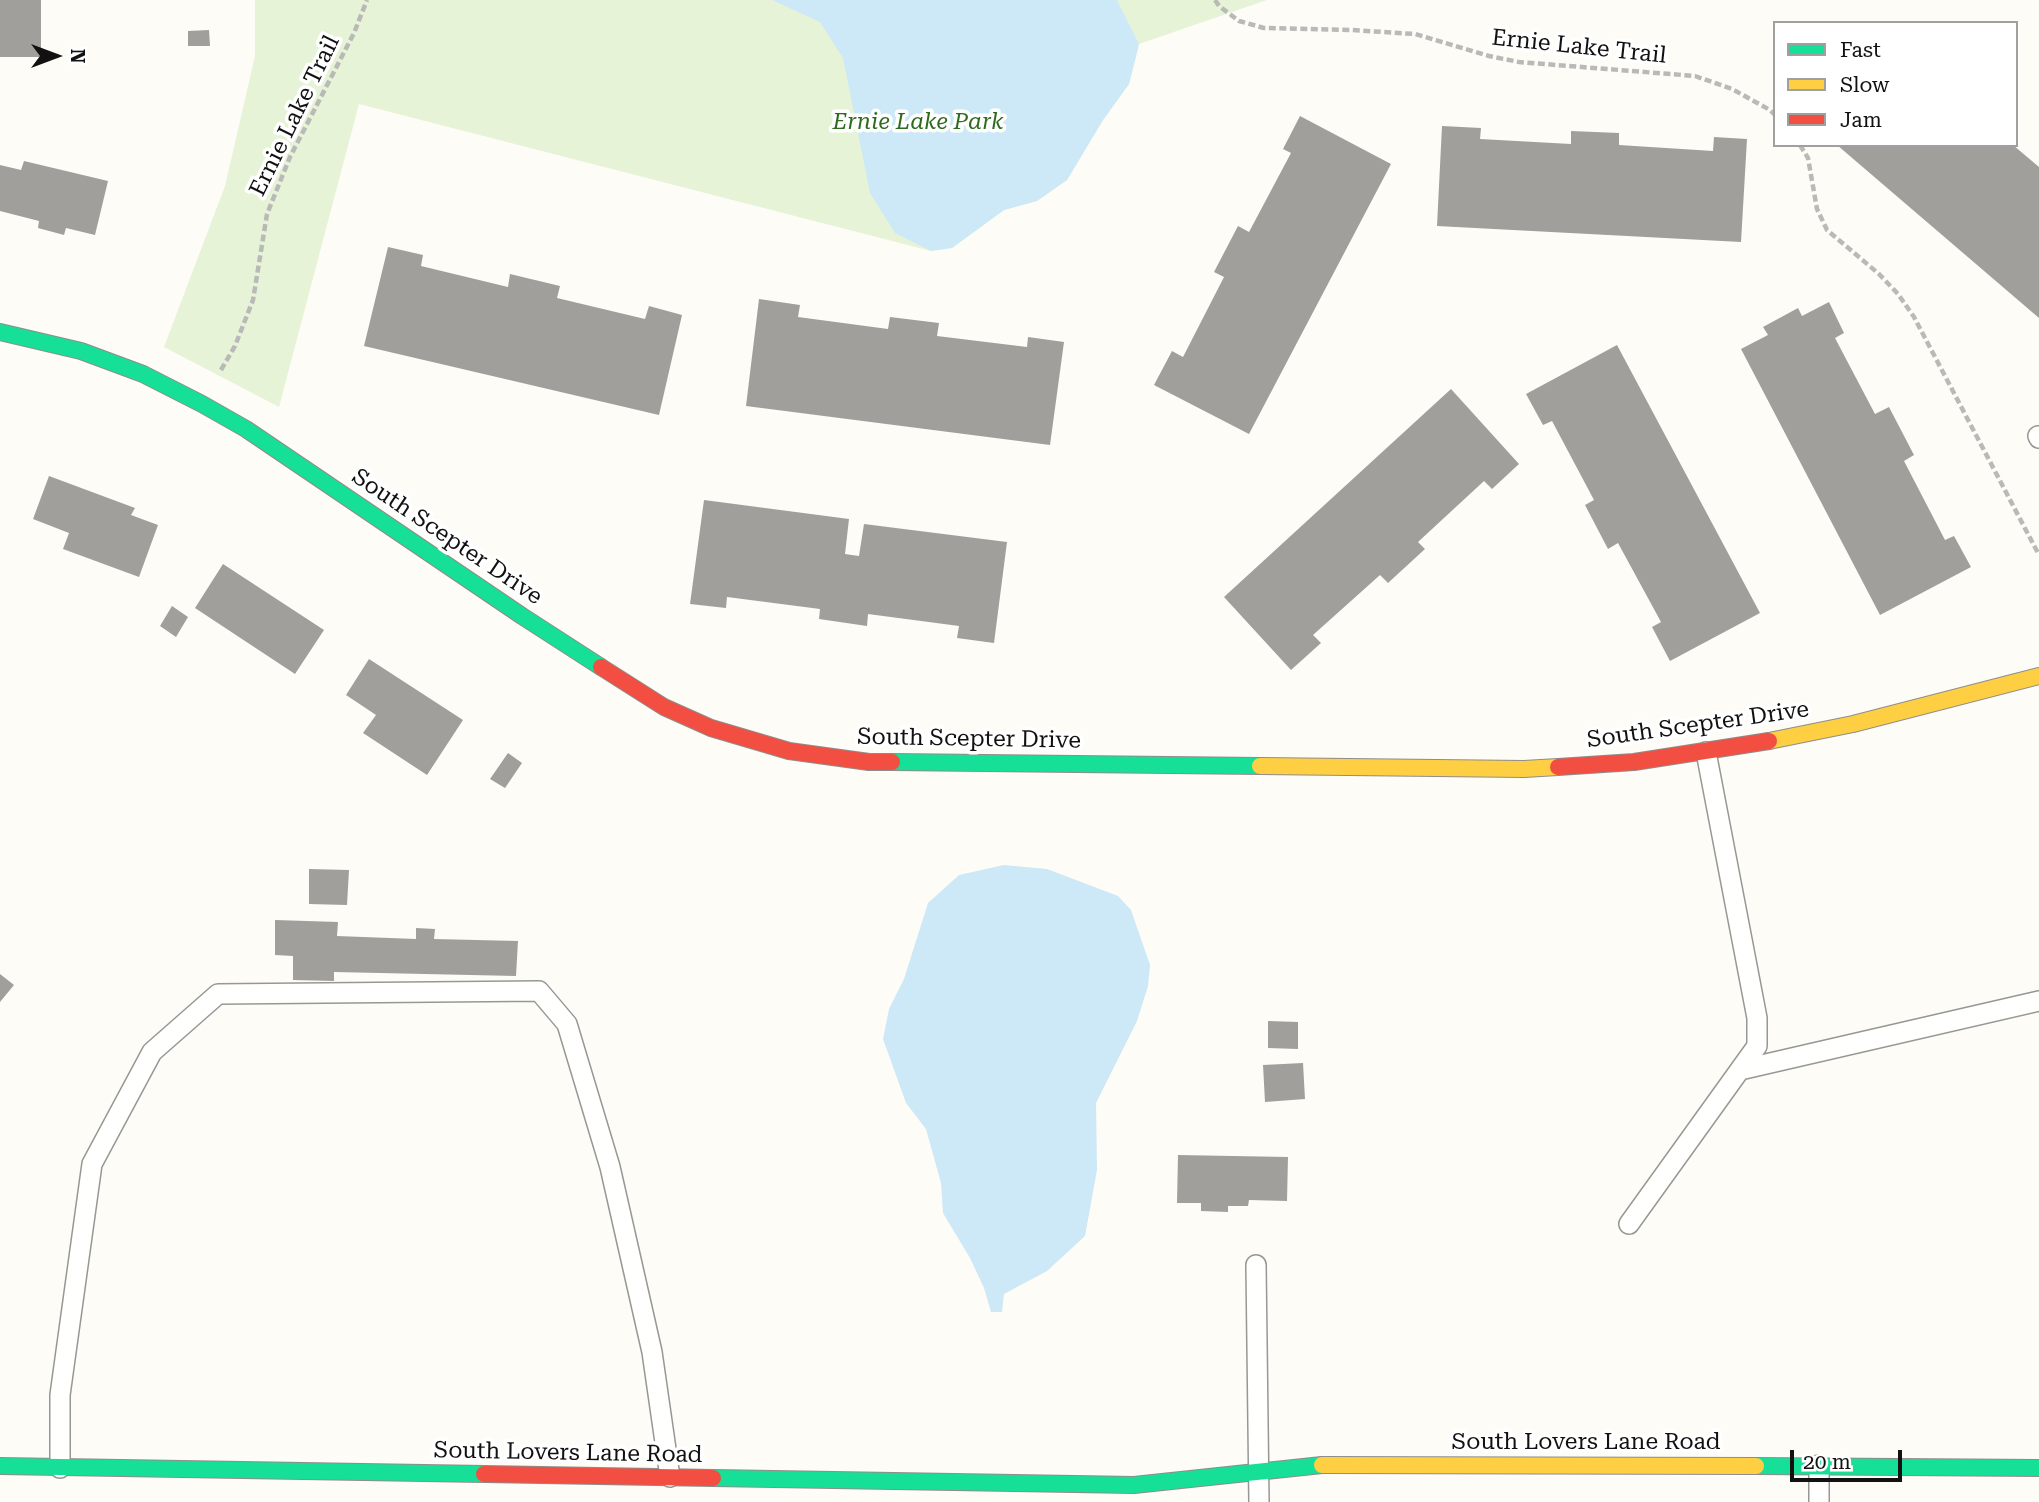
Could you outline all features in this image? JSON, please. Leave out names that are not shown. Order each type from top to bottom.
[{"type":"street","name":"South Scepter Drive","points":[[0,332],[81,351],[143,374],[202,404],[246,429],[574,650],[664,707],[711,728],[789,751],[869,762],[1510,769],[1634,762],[1747,746],[1853,724],[2039,676]]},
{"type":"street","name":"South Lovers Lane Road","points":[[0,1466],[1134,1485],[1328,1464],[2039,1468]]},
{"type":"street","name":"South Lovers Lane Road","points":[[1134,1485],[1196,1495]]},
{"type":"lane","points":[[1629,1224],[1757,1046],[1757,1018],[1706,752]]},
{"type":"lane","points":[[60,1468],[60,1395],[92,1164],[152,1052],[218,994],[539,991],[567,1024],[610,1167],[652,1352],[670,1477]]},
{"type":"lane","points":[[1740,1070],[2039,1001]]},
{"type":"lane","points":[[1256,1265],[1259,1502]]},
{"type":"lane","points":[[1819,1465],[1819,1502]]},
{"type":"path","name":"Ernie Lake Trail","points":[[202,404],[235,346],[253,300],[267,214],[317,103],[354,33],[367,0]]},
{"type":"path","name":"Ernie Lake Trail","points":[[1214,0],[1239,21],[1264,28],[1415,34],[1489,57],[1519,62],[1695,76],[1731,89],[1773,113]]},
{"type":"path","points":[[1801,147],[1808,158],[1817,209],[1827,230],[1879,274],[1898,294],[1914,317],[2039,555]]},
{"type":"green space","name":"Ernie Lake Park","points":[[255,0],[1267,0],[1139,44],[1129,84],[1103,120],[1067,180],[1037,201],[1004,210],[952,248],[931,251],[359,104],[279,407],[164,347],[225,186],[255,56]]},
{"type":"water","points":[[772,0],[1117,0],[1139,44],[1129,84],[1103,120],[1067,180],[1037,201],[1004,210],[952,248],[931,251],[895,233],[870,193],[843,58],[820,22]]},
{"type":"water","points":[[1004,865],[1047,869],[1118,896],[1131,910],[1150,965],[1148,986],[1137,1021],[1096,1103],[1097,1170],[1085,1236],[1047,1271],[1004,1294],[1002,1312],[991,1312],[984,1288],[970,1258],[943,1213],[941,1183],[926,1129],[906,1103],[883,1039],[889,1009],[904,979],[928,903],[959,875]]},
{"type":"building","points":[[0,0],[41,0],[41,57],[0,57]]},
{"type":"building","points":[[209,30],[210,46],[188,46],[188,31]]},
{"type":"building","points":[[1300,116],[1391,164],[1249,434],[1154,385],[1172,351],[1183,357],[1224,277],[1214,272],[1238,226],[1249,232],[1291,153],[1283,149]]},
{"type":"building","points":[[1442,126],[1481,128],[1480,139],[1571,144],[1571,131],[1619,133],[1619,145],[1713,151],[1714,137],[1747,139],[1741,242],[1437,226]]},
{"type":"building","points":[[1839,147],[2015,147],[2039,167],[2039,318]]},
{"type":"building","points":[[24,161],[108,181],[95,235],[66,228],[64,235],[38,228],[39,221],[0,211],[0,165],[21,170]]},
{"type":"building","points":[[388,247],[423,255],[421,266],[508,287],[510,274],[560,286],[557,298],[645,319],[649,306],[682,315],[659,415],[364,346]]},
{"type":"building","points":[[759,299],[800,305],[798,317],[888,329],[890,317],[939,323],[937,336],[1027,347],[1028,337],[1064,342],[1050,445],[746,406]]},
{"type":"building","points":[[1829,302],[1844,333],[1835,338],[1875,414],[1889,407],[1914,455],[1904,461],[1945,540],[1954,536],[1971,567],[1880,615],[1741,349],[1768,335],[1763,327],[1798,308],[1802,316]]},
{"type":"building","points":[[1617,345],[1760,613],[1670,661],[1652,627],[1661,622],[1618,543],[1608,549],[1585,505],[1594,500],[1552,421],[1543,425],[1526,394]]},
{"type":"building","points":[[1451,389],[1519,464],[1492,489],[1484,481],[1418,542],[1425,549],[1388,583],[1380,575],[1313,635],[1321,643],[1291,670],[1224,597]]},
{"type":"building","points":[[49,476],[135,508],[131,515],[158,525],[139,577],[63,549],[69,533],[33,519]]},
{"type":"building","points":[[704,500],[849,519],[845,554],[859,556],[864,524],[1007,542],[994,643],[957,638],[959,626],[868,614],[867,626],[819,619],[820,609],[727,597],[726,608],[690,604]]},
{"type":"building","points":[[223,564],[324,630],[295,674],[195,608]]},
{"type":"building","points":[[172,606],[188,617],[176,637],[160,626]]},
{"type":"building","points":[[369,659],[463,720],[427,775],[363,733],[376,715],[346,695]]},
{"type":"building","points":[[508,753],[522,763],[505,788],[490,779]]},
{"type":"building","points":[[309,869],[349,870],[347,905],[309,904]]},
{"type":"building","points":[[275,920],[338,922],[337,936],[416,939],[416,928],[435,929],[434,939],[518,941],[516,976],[334,972],[334,981],[293,980],[293,956],[275,955]]},
{"type":"building","points":[[0,974],[14,985],[0,1002]]},
{"type":"building","points":[[1268,1021],[1298,1022],[1298,1049],[1268,1048]]},
{"type":"building","points":[[1303,1063],[1305,1099],[1265,1102],[1263,1065]]},
{"type":"building","points":[[1178,1155],[1288,1157],[1287,1201],[1249,1200],[1248,1206],[1228,1206],[1228,1212],[1201,1211],[1201,1203],[1177,1203]]},
{"type":"traffic: fast","points":[[0,332],[81,351],[143,374],[202,404],[246,429],[601,667]]},
{"type":"traffic: fast","points":[[892,762],[1260,766]]},
{"type":"traffic: fast","points":[[713,1478],[1134,1485],[1322,1465]]},
{"type":"traffic: fast","points":[[0,1466],[484,1474]]},
{"type":"traffic: fast","points":[[1756,1466],[2039,1468]]},
{"type":"traffic: slow","points":[[1769,741],[1853,724],[2039,676]]},
{"type":"traffic: slow","points":[[1260,766],[1524,769],[1558,767]]},
{"type":"traffic: slow","points":[[1322,1465],[1756,1466]]},
{"type":"traffic: jam","points":[[601,667],[664,707],[711,728],[789,751],[869,762],[892,762]]},
{"type":"traffic: jam","points":[[1558,767],[1634,762],[1769,741]]},
{"type":"traffic: jam","points":[[484,1474],[713,1478]]}]
